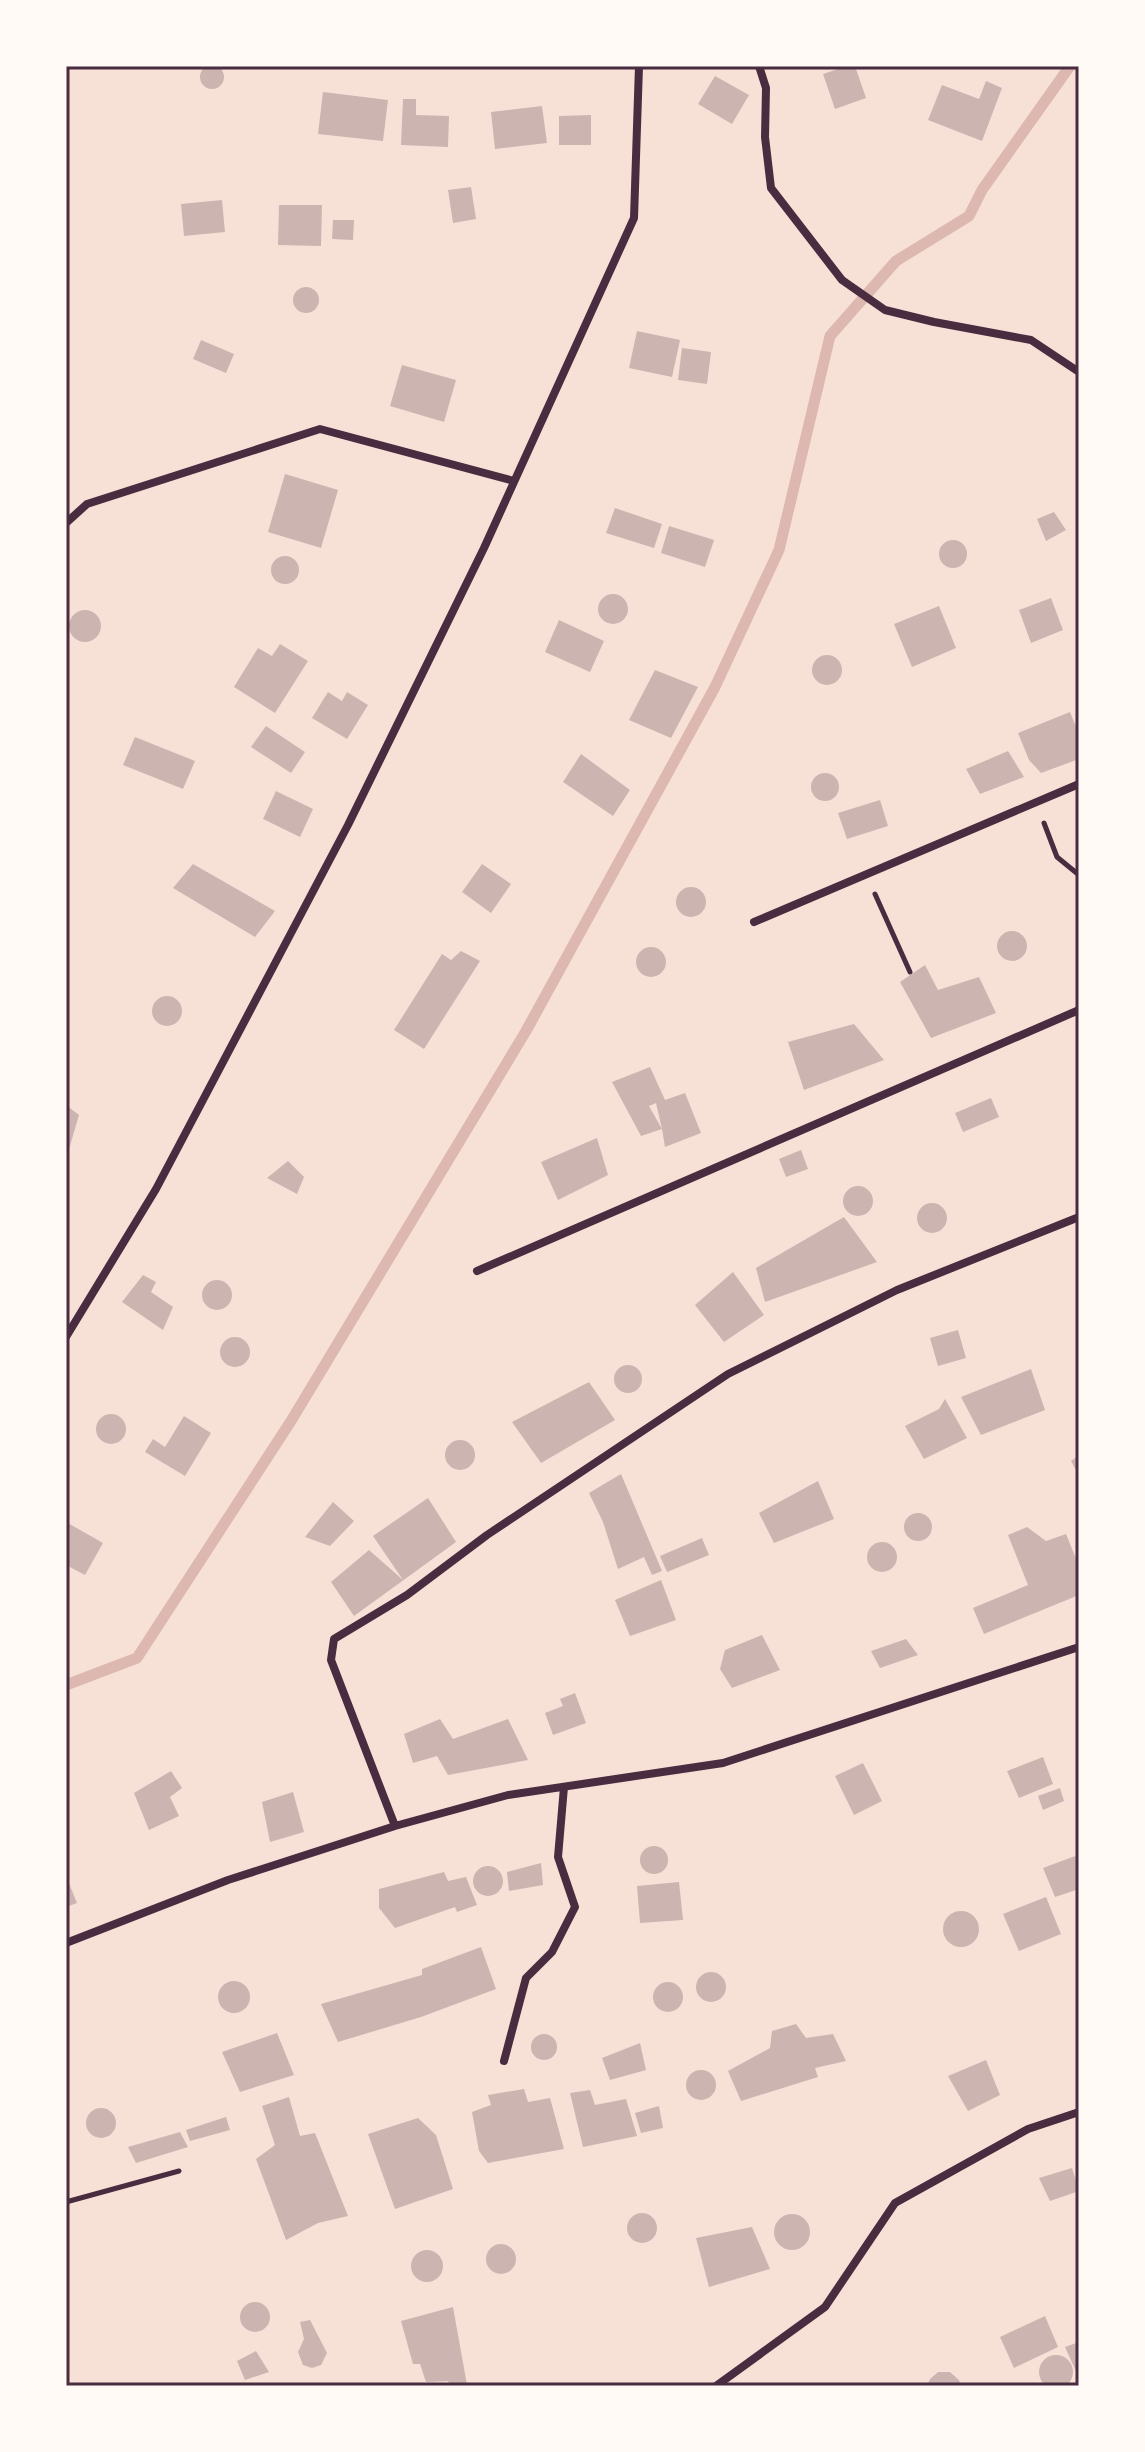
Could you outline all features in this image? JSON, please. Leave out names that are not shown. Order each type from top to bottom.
[{"type":"street","points":[[66,1337],[156,1189],[348,825],[484,548],[634,218],[639,66]]},
{"type":"street","points":[[759,66],[766,88],[765,137],[771,188],[845,281],[885,310],[1031,340],[1079,372]]},
{"type":"street","points":[[66,523],[87,504],[320,429],[514,481]]},
{"type":"street","points":[[754,922],[1079,784]]},
{"type":"street","points":[[477,1271],[1079,1010]]},
{"type":"street","points":[[395,1826],[331,1660],[334,1639],[407,1595],[487,1535],[728,1374],[897,1290],[1079,1217]]},
{"type":"street","points":[[66,1943],[228,1880],[395,1826],[508,1795],[723,1763],[1079,1647]]},
{"type":"street","points":[[504,2061],[526,1978],[552,1952],[575,1907],[558,1857],[564,1787]]},
{"type":"street","points":[[716,2386],[825,2307],[895,2203],[1028,2129],[1079,2112]]},
{"type":"path","points":[[1036,803],[1057,857],[1079,875]]},
{"type":"path","points":[[866,875],[910,972]]},
{"type":"path","points":[[66,2202],[179,2171]]},
{"type":"building","points":[[212,65],[223,72],[224,77],[217,88],[212,89],[201,82],[200,77],[207,66]]},
{"type":"building","points":[[855,66],[866,98],[835,109],[823,74]]},
{"type":"building","points":[[715,76],[749,95],[732,124],[698,104]]},
{"type":"building","points":[[986,81],[1002,88],[982,141],[928,120],[942,85],[979,99]]},
{"type":"building","points":[[323,92],[388,100],[383,141],[318,134]]},
{"type":"building","points":[[403,99],[416,99],[416,115],[449,116],[448,147],[401,145]]},
{"type":"building","points":[[542,106],[547,143],[495,149],[491,112]]},
{"type":"building","points":[[591,115],[591,145],[559,145],[559,116]]},
{"type":"building","points":[[471,187],[476,219],[453,223],[448,190]]},
{"type":"building","points":[[222,200],[225,232],[184,236],[181,204]]},
{"type":"building","points":[[279,205],[322,205],[321,246],[278,245]]},
{"type":"building","points":[[333,220],[354,220],[353,240],[332,239]]},
{"type":"building","points":[[306,287],[315,291],[319,300],[315,309],[306,313],[297,309],[293,300],[297,291]]},
{"type":"building","points":[[637,331],[680,340],[672,377],[629,368]]},
{"type":"building","points":[[201,340],[234,354],[226,373],[193,359]]},
{"type":"building","points":[[682,348],[711,352],[707,384],[678,380]]},
{"type":"building","points":[[402,365],[456,380],[444,422],[390,406]]},
{"type":"building","points":[[285,474],[338,490],[321,548],[268,532]]},
{"type":"building","points":[[615,508],[662,524],[654,548],[606,533]]},
{"type":"building","points":[[1054,512],[1066,530],[1046,541],[1037,519]]},
{"type":"building","points":[[669,526],[714,540],[705,567],[661,553]]},
{"type":"building","points":[[953,540],[963,544],[967,554],[963,564],[953,568],[943,564],[939,554],[943,544]]},
{"type":"building","points":[[285,556],[295,560],[299,570],[295,580],[285,584],[275,580],[271,570],[275,560]]},
{"type":"building","points":[[613,594],[623,599],[628,609],[623,619],[613,624],[603,619],[598,609],[603,599]]},
{"type":"building","points":[[1051,598],[1063,630],[1031,643],[1019,610]]},
{"type":"building","points":[[939,606],[956,648],[912,667],[894,624]]},
{"type":"building","points":[[85,610],[96,615],[101,626],[96,637],[85,642],[74,637],[69,626],[74,615]]},
{"type":"building","points":[[559,620],[604,641],[590,672],[545,652]]},
{"type":"building","points":[[280,644],[308,661],[275,713],[234,687],[258,648],[272,656]]},
{"type":"building","points":[[827,655],[837,660],[842,670],[837,680],[827,685],[817,680],[812,670],[817,660]]},
{"type":"building","points":[[655,670],[698,687],[671,738],[629,720]]},
{"type":"building","points":[[328,692],[342,701],[347,692],[368,705],[347,739],[312,718]]},
{"type":"building","points":[[1070,712],[1079,734],[1079,759],[1041,773],[1029,760],[1018,733]]},
{"type":"building","points":[[266,726],[305,752],[291,773],[251,747]]},
{"type":"building","points":[[135,737],[195,761],[183,789],[123,765]]},
{"type":"building","points":[[1008,751],[1024,777],[980,794],[966,769]]},
{"type":"building","points":[[581,754],[630,790],[613,816],[563,782]]},
{"type":"building","points":[[825,773],[835,777],[839,787],[835,797],[825,801],[815,797],[811,787],[815,777]]},
{"type":"building","points":[[276,791],[313,809],[300,837],[263,819]]},
{"type":"building","points":[[880,800],[888,826],[847,839],[838,813]]},
{"type":"building","points":[[193,864],[275,911],[255,937],[173,888]]},
{"type":"building","points":[[482,864],[511,884],[491,913],[462,892]]},
{"type":"building","points":[[691,887],[701,892],[706,902],[701,912],[691,917],[681,912],[676,902],[681,892]]},
{"type":"building","points":[[1012,931],[1022,936],[1027,946],[1022,956],[1012,961],[1002,956],[997,946],[1002,936]]},
{"type":"building","points":[[651,947],[661,952],[666,962],[661,972],[651,977],[641,972],[636,962],[641,952]]},
{"type":"building","points":[[461,951],[480,961],[424,1049],[394,1030],[442,954],[451,960]]},
{"type":"building","points":[[925,965],[938,990],[979,977],[996,1013],[931,1038],[900,982]]},
{"type":"building","points":[[167,996],[177,1001],[182,1011],[177,1021],[167,1026],[157,1021],[152,1011],[157,1001]]},
{"type":"building","points":[[854,1024],[884,1060],[804,1090],[788,1042]]},
{"type":"building","points":[[650,1067],[665,1100],[685,1093],[701,1133],[665,1147],[662,1129],[641,1136],[612,1082]],"holes":[[[656,1103],[662,1129],[649,1106]]]},
{"type":"building","points":[[991,1098],[999,1117],[963,1132],[955,1113]]},
{"type":"building","points":[[66,1105],[79,1115],[67,1156],[66,1156]]},
{"type":"building","points":[[597,1138],[608,1175],[558,1200],[541,1162]]},
{"type":"building","points":[[801,1150],[808,1169],[786,1177],[779,1159]]},
{"type":"building","points":[[288,1161],[304,1177],[297,1194],[267,1178]]},
{"type":"building","points":[[858,1186],[868,1191],[873,1201],[868,1211],[858,1216],[848,1211],[843,1201],[848,1191]]},
{"type":"building","points":[[932,1203],[942,1208],[947,1218],[942,1228],[932,1233],[922,1228],[917,1218],[922,1208]]},
{"type":"building","points":[[844,1217],[877,1262],[765,1302],[756,1268]]},
{"type":"building","points":[[733,1272],[764,1315],[724,1342],[695,1305]]},
{"type":"building","points":[[143,1275],[156,1282],[151,1292],[173,1307],[163,1330],[122,1302]]},
{"type":"building","points":[[217,1280],[227,1285],[232,1295],[227,1305],[217,1310],[207,1305],[202,1295],[207,1285]]},
{"type":"building","points":[[958,1330],[966,1358],[938,1366],[930,1338]]},
{"type":"building","points":[[235,1337],[245,1342],[250,1352],[245,1362],[235,1367],[225,1362],[220,1352],[225,1342]]},
{"type":"building","points":[[628,1365],[638,1369],[642,1379],[638,1389],[628,1393],[618,1389],[614,1379],[618,1369]]},
{"type":"building","points":[[1031,1369],[1045,1410],[981,1435],[961,1397]]},
{"type":"building","points":[[589,1382],[615,1420],[541,1463],[512,1422]]},
{"type":"building","points":[[945,1399],[967,1438],[924,1459],[905,1426],[939,1409]]},
{"type":"building","points":[[111,1414],[121,1419],[126,1429],[121,1439],[111,1444],[101,1439],[96,1429],[101,1419]]},
{"type":"building","points":[[184,1416],[211,1433],[185,1476],[145,1452],[153,1439],[165,1447]]},
{"type":"building","points":[[460,1440],[470,1445],[475,1455],[470,1465],[460,1470],[450,1465],[445,1455],[450,1445]]},
{"type":"building","points":[[1079,1455],[1079,1476],[1071,1461]]},
{"type":"building","points":[[621,1474],[662,1571],[652,1575],[644,1557],[618,1569],[603,1522],[589,1493]]},
{"type":"building","points":[[818,1481],[834,1519],[774,1543],[759,1513]]},
{"type":"building","points":[[428,1498],[456,1542],[354,1616],[331,1582],[369,1550],[403,1580],[373,1536]]},
{"type":"building","points":[[333,1502],[354,1521],[330,1546],[305,1537]]},
{"type":"building","points":[[918,1513],[928,1517],[932,1527],[928,1537],[918,1541],[908,1537],[904,1527],[908,1517]]},
{"type":"building","points":[[66,1522],[103,1543],[85,1575],[66,1565]]},
{"type":"building","points":[[1027,1527],[1046,1541],[1066,1534],[1079,1566],[1079,1595],[984,1634],[973,1608],[1028,1585],[1008,1535]]},
{"type":"building","points":[[702,1538],[709,1555],[667,1572],[660,1556]]},
{"type":"building","points":[[882,1542],[892,1547],[897,1557],[892,1567],[882,1572],[872,1567],[867,1557],[872,1547]]},
{"type":"building","points":[[661,1580],[676,1620],[630,1636],[615,1600]]},
{"type":"building","points":[[762,1635],[780,1670],[732,1688],[720,1669],[725,1650]]},
{"type":"building","points":[[906,1639],[918,1655],[880,1668],[871,1651]]},
{"type":"building","points":[[575,1693],[586,1723],[553,1735],[545,1713],[563,1706],[560,1699]]},
{"type":"building","points":[[440,1719],[453,1739],[508,1719],[528,1760],[448,1775],[437,1756],[413,1763],[404,1734]]},
{"type":"building","points":[[1043,1757],[1053,1784],[1019,1798],[1007,1771]]},
{"type":"building","points":[[863,1763],[882,1801],[854,1815],[835,1776]]},
{"type":"building","points":[[171,1771],[182,1788],[170,1797],[179,1816],[149,1830],[134,1793]]},
{"type":"building","points":[[1060,1788],[1064,1801],[1043,1810],[1038,1796]]},
{"type":"building","points":[[293,1792],[304,1832],[270,1842],[262,1802]]},
{"type":"building","points":[[654,1846],[664,1850],[668,1860],[664,1870],[654,1874],[644,1870],[640,1860],[644,1850]]},
{"type":"building","points":[[1075,1856],[1079,1863],[1079,1889],[1055,1897],[1043,1868]]},
{"type":"building","points":[[541,1863],[543,1885],[509,1891],[507,1872]]},
{"type":"building","points":[[488,1866],[498,1871],[503,1881],[498,1891],[488,1896],[478,1891],[473,1881],[478,1871]]},
{"type":"building","points":[[444,1872],[448,1881],[466,1877],[477,1905],[457,1912],[455,1907],[395,1928],[379,1908],[379,1889]]},
{"type":"building","points":[[66,1876],[77,1903],[66,1907]]},
{"type":"building","points":[[679,1882],[683,1920],[640,1923],[637,1886]]},
{"type":"building","points":[[1046,1897],[1061,1934],[1019,1951],[1003,1914]]},
{"type":"building","points":[[961,1911],[974,1916],[979,1929],[974,1942],[961,1947],[948,1942],[943,1929],[948,1916]]},
{"type":"building","points":[[481,1947],[496,1989],[421,2017],[338,2042],[321,2004],[422,1975],[422,1969]]},
{"type":"building","points":[[711,1972],[721,1977],[726,1987],[721,1997],[711,2002],[701,1997],[696,1987],[701,1977]]},
{"type":"building","points":[[234,1981],[245,1986],[250,1997],[245,2008],[234,2013],[223,2008],[218,1997],[223,1986]]},
{"type":"building","points":[[668,1982],[678,1987],[683,1997],[678,2007],[668,2012],[658,2007],[653,1997],[658,1987]]},
{"type":"building","points":[[796,2024],[806,2038],[833,2034],[846,2061],[815,2068],[818,2077],[741,2101],[728,2071],[770,2048],[772,2031]]},
{"type":"building","points":[[277,2033],[294,2075],[240,2092],[222,2052]]},
{"type":"building","points":[[544,2034],[553,2038],[557,2047],[553,2056],[544,2060],[535,2056],[531,2047],[535,2038]]},
{"type":"building","points":[[640,2043],[646,2070],[610,2080],[602,2058]]},
{"type":"building","points":[[986,2060],[1000,2095],[968,2111],[948,2076]]},
{"type":"building","points":[[701,2070],[711,2075],[716,2085],[711,2095],[701,2100],[691,2095],[686,2085],[691,2075]]},
{"type":"building","points":[[524,2089],[528,2102],[550,2098],[564,2149],[488,2163],[479,2151],[472,2112],[491,2105],[488,2095]]},
{"type":"building","points":[[590,2090],[595,2105],[626,2099],[637,2136],[583,2147],[570,2093]]},
{"type":"building","points":[[289,2097],[300,2136],[315,2133],[348,2216],[318,2223],[286,2240],[256,2159],[275,2145],[262,2106]]},
{"type":"building","points":[[659,2106],[663,2128],[641,2133],[635,2113]]},
{"type":"building","points":[[101,2108],[111,2113],[116,2123],[111,2133],[101,2138],[91,2133],[86,2123],[91,2113]]},
{"type":"building","points":[[226,2117],[230,2130],[190,2141],[186,2130]]},
{"type":"building","points":[[418,2118],[436,2135],[453,2189],[395,2209],[368,2134]]},
{"type":"building","points":[[180,2132],[188,2147],[136,2163],[128,2147]]},
{"type":"building","points":[[1072,2168],[1079,2191],[1050,2201],[1039,2178]]},
{"type":"building","points":[[642,2213],[652,2218],[657,2228],[652,2238],[642,2243],[632,2238],[627,2228],[632,2218]]},
{"type":"building","points":[[792,2214],[805,2219],[810,2232],[805,2245],[792,2250],[779,2245],[774,2232],[779,2219]]},
{"type":"building","points":[[752,2227],[770,2269],[709,2287],[696,2238]]},
{"type":"building","points":[[501,2244],[511,2249],[516,2259],[511,2269],[501,2274],[491,2269],[486,2259],[491,2249]]},
{"type":"building","points":[[427,2250],[438,2255],[443,2266],[438,2277],[427,2282],[416,2277],[411,2266],[416,2255]]},
{"type":"building","points":[[255,2302],[265,2307],[270,2317],[265,2327],[255,2332],[245,2327],[240,2317],[245,2307]]},
{"type":"building","points":[[453,2307],[465,2386],[450,2386],[448,2381],[426,2382],[420,2364],[413,2364],[401,2321]]},
{"type":"building","points":[[1045,2316],[1058,2347],[1014,2368],[1000,2337]]},
{"type":"building","points":[[310,2320],[327,2353],[321,2365],[312,2368],[303,2365],[298,2352],[304,2339],[300,2322]]},
{"type":"building","points":[[1079,2342],[1079,2378],[1065,2347]]},
{"type":"building","points":[[256,2351],[269,2372],[245,2380],[237,2361]]},
{"type":"building","points":[[1056,2355],[1068,2360],[1073,2372],[1068,2384],[1056,2389],[1044,2384],[1039,2372],[1044,2360]]},
{"type":"building","points":[[938,2372],[950,2372],[961,2386],[927,2386]]},
{"type":"waterway","points":[[66,1685],[137,1658],[291,1421],[526,1031],[715,687],[779,550],[830,336],[896,261],[969,216],[982,190],[1070,66]]}]
